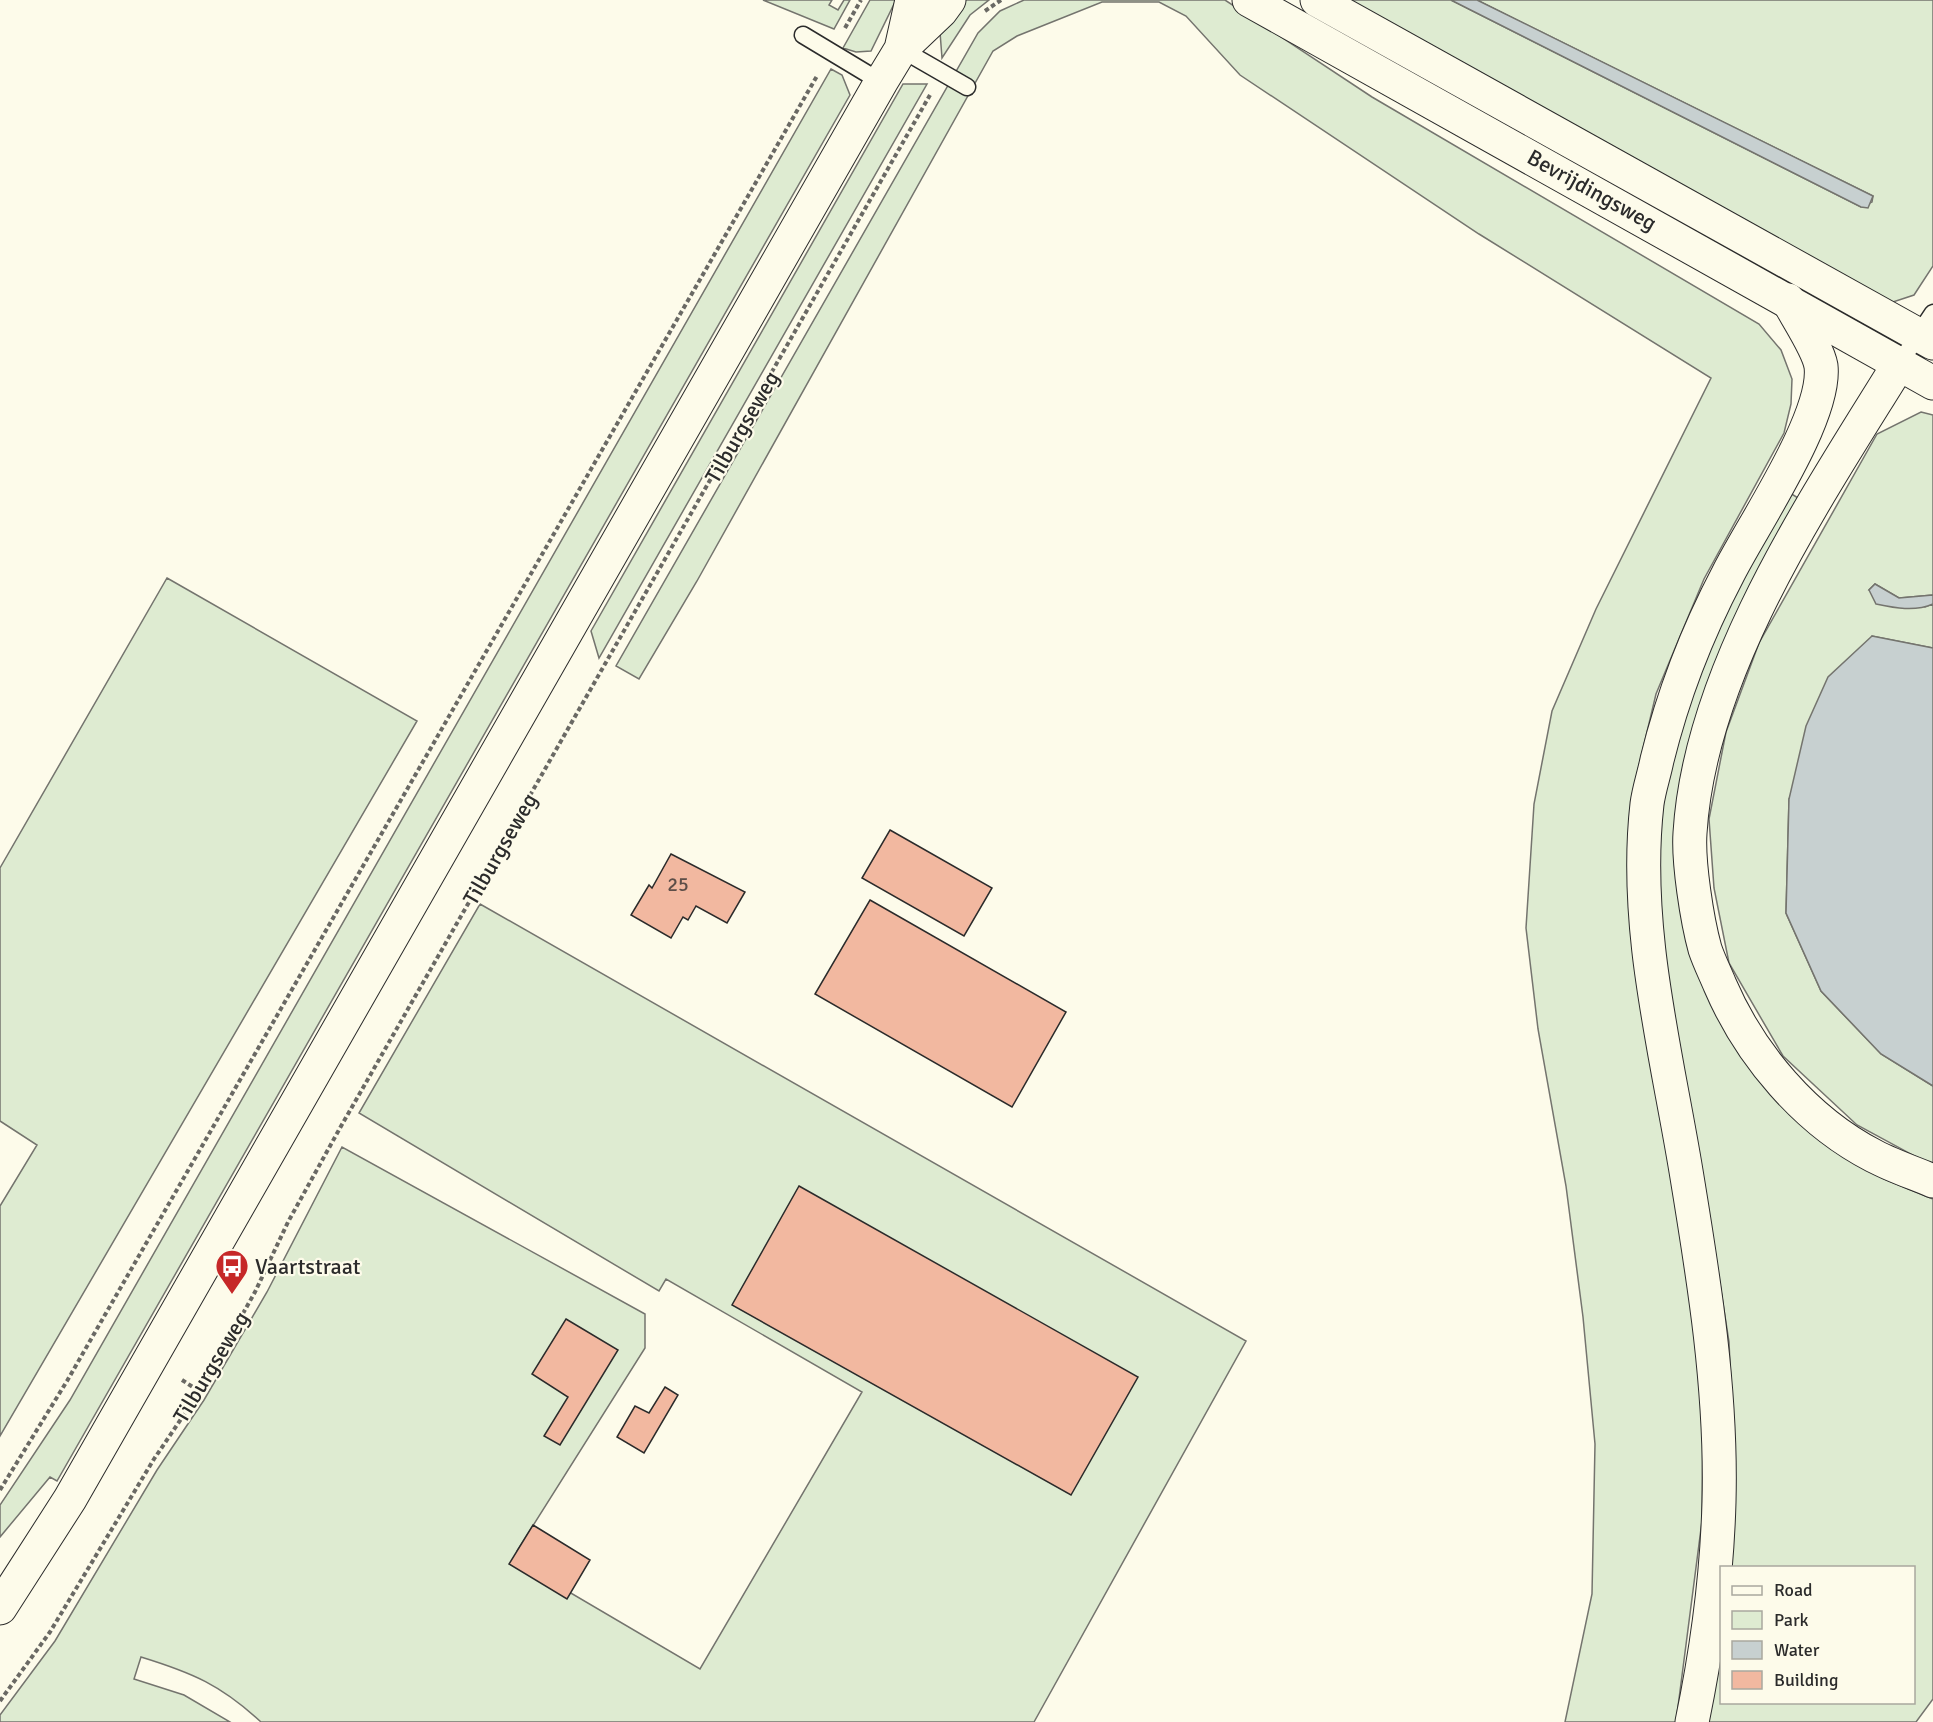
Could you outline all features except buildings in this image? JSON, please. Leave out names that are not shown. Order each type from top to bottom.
[{"type":"main road","points":[[901,49],[912,0]]},
{"type":"main road","points":[[0,1608],[70,1499],[881,82],[901,49],[941,11],[949,0]]},
{"type":"main road","name":"Bevrijdingsweg","points":[[1249,0],[1933,383]]},
{"type":"main road","name":"Bevrijdingsweg","points":[[1317,0],[1928,330]]},
{"type":"main road","points":[[1692,1722],[1709,1635],[1719,1502],[1717,1418],[1706,1291],[1646,938],[1644,868],[1647,802],[1666,724],[1691,649],[1728,573],[1770,501],[1813,413],[1820,387],[1821,364],[1788,300]]},
{"type":"main road","points":[[1899,364],[1800,524],[1727,674],[1701,758],[1690,834],[1695,892],[1705,949],[1734,1017],[1768,1066],[1813,1115],[1873,1156],[1933,1181]]},
{"type":"lane","points":[[803,35],[881,82]]},
{"type":"lane","points":[[901,49],[968,87]]},
{"type":"lane","points":[[1899,364],[1928,330]]},
{"type":"path","points":[[0,1490],[67,1381],[861,0]]},
{"type":"path","points":[[982,14],[988,7],[1001,0]]},
{"type":"path","name":"Tilburgseweg","points":[[0,1701],[50,1632],[154,1459],[199,1391],[255,1292],[288,1222],[340,1128],[943,72]]},
{"type":"path","points":[[182,1380],[199,1391]]},
{"type":"green space","points":[[763,0],[832,0],[829,5],[838,10],[844,0],[850,0],[834,29]]},
{"type":"green space","points":[[870,0],[896,0],[871,51],[856,52],[843,48]]},
{"type":"green space","points":[[962,0],[989,0],[970,15],[942,58],[940,32]]},
{"type":"green space","points":[[1024,0],[1225,0],[1372,97],[1759,324],[1781,350],[1792,379],[1791,404],[1784,433],[1704,579],[1656,694],[1632,795],[1691,1282],[1703,1416],[1702,1521],[1676,1722],[1565,1722],[1592,1594],[1595,1444],[1583,1317],[1566,1186],[1538,1029],[1526,928],[1534,804],[1552,711],[1596,609],[1711,378],[1479,234],[1240,75],[1186,16],[1159,2],[1102,2],[1017,36],[993,51],[697,581],[639,679],[616,666],[978,33],[1000,11]]},
{"type":"green space","points":[[1338,0],[1451,0],[1861,207],[1872,202],[1873,196],[1477,0],[1933,0],[1933,266],[1914,295],[1890,303]]},
{"type":"green space","points":[[831,69],[842,75],[850,95],[57,1481],[50,1477],[0,1537],[0,1505],[70,1400]]},
{"type":"green space","points":[[903,84],[927,84],[599,658],[591,631]]},
{"type":"green space","points":[[1921,412],[1933,415],[1933,595],[1899,598],[1875,584],[1869,590],[1925,607],[1933,604],[1933,648],[1872,636],[1789,799],[1786,913],[1821,991],[1881,1054],[1933,1086],[1933,1166],[1857,1125],[1783,1056],[1729,963],[1714,888],[1709,819],[1726,732],[1759,643],[1877,434]]},
{"type":"green space","points":[[1790,493],[1803,501],[1692,742],[1719,1015],[1812,1134],[1882,1178],[1933,1199],[1933,1699],[1916,1722],[1706,1722],[1720,1630],[1720,1704],[1915,1704],[1915,1566],[1729,1566],[1734,1450],[1729,1342],[1713,1239],[1670,1013],[1655,876],[1661,806],[1680,720],[1740,580]]},
{"type":"green space","points":[[167,578],[417,721],[0,1436],[0,1206],[37,1145],[0,1121],[0,868]]},
{"type":"green space","points":[[480,904],[1246,1341],[1034,1722],[261,1722],[219,1689],[191,1675],[141,1657],[134,1679],[184,1695],[230,1722],[0,1722],[0,1715],[55,1641],[157,1470],[204,1400],[267,1292],[342,1147],[645,1314],[645,1348],[517,1551],[518,1562],[700,1669],[862,1392],[666,1279],[659,1291],[359,1113]]},
{"type":"water","points":[[1451,0],[1477,0],[1873,196],[1868,208],[1861,207]]},
{"type":"water","points":[[1875,584],[1899,598],[1933,595],[1933,604],[1912,609],[1876,604],[1869,590]]},
{"type":"water","points":[[1872,636],[1933,648],[1933,1086],[1881,1054],[1821,991],[1786,913],[1789,799],[1806,726],[1828,677]]},
{"type":"place","name":"Vaartstraat","points":[[232,1295]]}]
